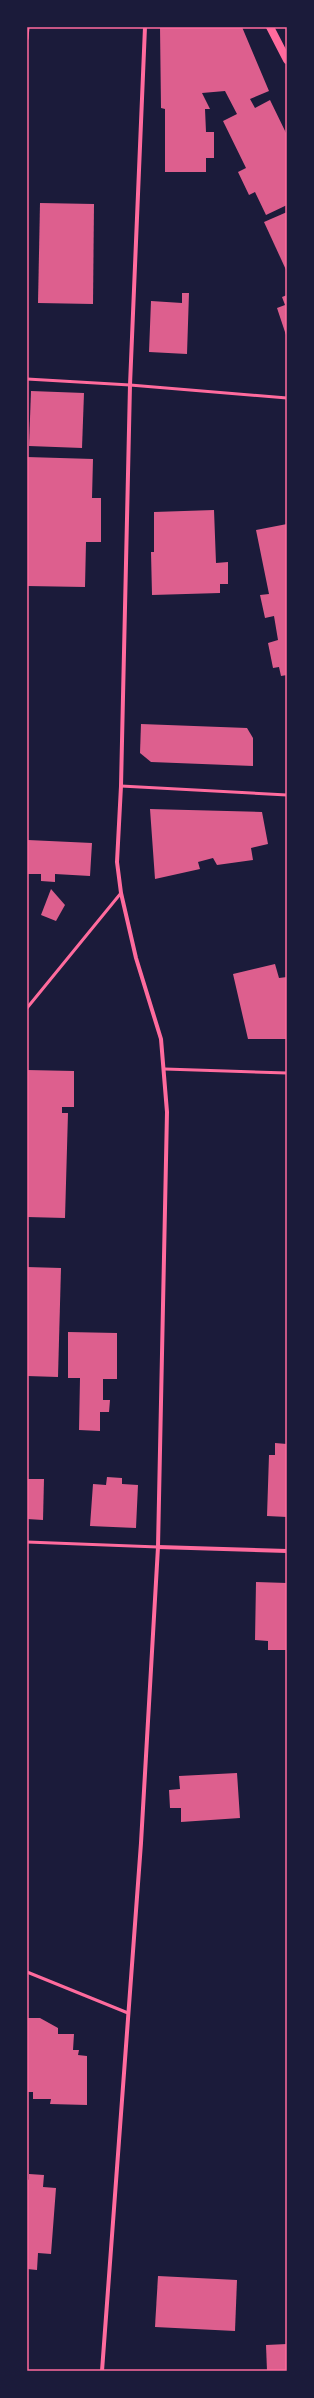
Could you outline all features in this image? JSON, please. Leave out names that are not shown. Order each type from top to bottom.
[{"type":"main road","points":[[270,27],[287,60]]},
{"type":"street","points":[[102,2371],[141,1843],[158,1547],[167,1120],[165,1069],[161,1039],[136,958],[121,893],[117,862],[121,786],[130,385],[144,27]]},
{"type":"street","points":[[158,1547],[287,1551]]},
{"type":"lane","points":[[27,39],[28,27]]},
{"type":"lane","points":[[27,379],[130,385],[287,398]]},
{"type":"lane","points":[[121,786],[287,795]]},
{"type":"lane","points":[[27,1008],[121,893]]},
{"type":"lane","points":[[165,1069],[287,1073]]},
{"type":"lane","points":[[27,1542],[158,1547]]},
{"type":"lane","points":[[27,1972],[128,2013]]},
{"type":"building","points":[[160,27],[242,27],[269,91],[250,99],[255,108],[270,100],[287,135],[287,205],[266,215],[255,192],[249,195],[238,172],[246,168],[223,121],[237,114],[225,91],[202,93],[210,109],[205,109],[206,132],[214,132],[214,158],[206,158],[206,172],[165,172],[165,109],[161,108]]},
{"type":"building","points":[[40,203],[94,204],[93,304],[38,303]]},
{"type":"building","points":[[287,212],[287,272],[264,222]]},
{"type":"building","points":[[182,293],[189,293],[187,354],[149,352],[151,301],[182,303]]},
{"type":"building","points":[[287,295],[287,338],[277,308],[285,305],[282,297]]},
{"type":"building","points":[[31,391],[84,393],[82,448],[29,446]]},
{"type":"building","points":[[27,457],[93,459],[92,498],[101,498],[101,542],[86,542],[85,587],[27,586]]},
{"type":"building","points":[[214,510],[216,563],[228,562],[228,584],[220,584],[220,593],[152,595],[151,552],[154,552],[154,512]]},
{"type":"building","points":[[287,524],[287,675],[281,676],[279,667],[273,668],[268,643],[278,640],[274,616],[265,618],[260,595],[269,594],[256,530]]},
{"type":"building","points":[[141,724],[247,728],[253,738],[253,766],[151,762],[140,753]]},
{"type":"building","points":[[150,809],[262,812],[268,844],[251,848],[253,860],[217,865],[213,858],[198,862],[200,869],[155,879]]},
{"type":"building","points":[[28,840],[92,843],[90,876],[55,874],[55,882],[41,881],[41,874],[27,874]]},
{"type":"building","points":[[51,889],[65,905],[56,921],[41,915]]},
{"type":"building","points":[[275,964],[279,978],[287,977],[287,1039],[248,1039],[233,974]]},
{"type":"building","points":[[27,1070],[74,1071],[74,1107],[62,1107],[62,1113],[68,1113],[65,1218],[27,1217]]},
{"type":"building","points":[[27,1267],[61,1268],[58,1377],[27,1376]]},
{"type":"building","points":[[68,1332],[117,1333],[117,1379],[103,1379],[103,1400],[110,1400],[109,1412],[100,1412],[100,1431],[79,1430],[80,1378],[68,1378]]},
{"type":"building","points":[[275,1443],[287,1444],[287,1517],[267,1516],[269,1455],[275,1455]]},
{"type":"building","points":[[107,1477],[122,1478],[122,1484],[138,1485],[136,1528],[90,1526],[93,1484],[106,1485]]},
{"type":"building","points":[[27,1479],[44,1479],[43,1520],[27,1519]]},
{"type":"building","points":[[256,1582],[287,1583],[287,1650],[268,1650],[268,1641],[255,1640]]},
{"type":"building","points":[[237,1773],[240,1818],[181,1822],[181,1808],[170,1808],[169,1790],[180,1789],[179,1776]]},
{"type":"building","points":[[27,2018],[40,2018],[58,2028],[58,2034],[74,2034],[73,2050],[79,2050],[78,2055],[87,2056],[87,2105],[50,2104],[51,2099],[33,2099],[33,2092],[27,2092]]},
{"type":"building","points":[[29,2174],[44,2175],[43,2187],[56,2188],[51,2254],[38,2253],[37,2270],[27,2269],[27,2179],[29,2180]]},
{"type":"building","points":[[158,2276],[237,2280],[235,2331],[155,2327]]},
{"type":"building","points":[[287,2344],[287,2371],[267,2371],[266,2345]]}]
